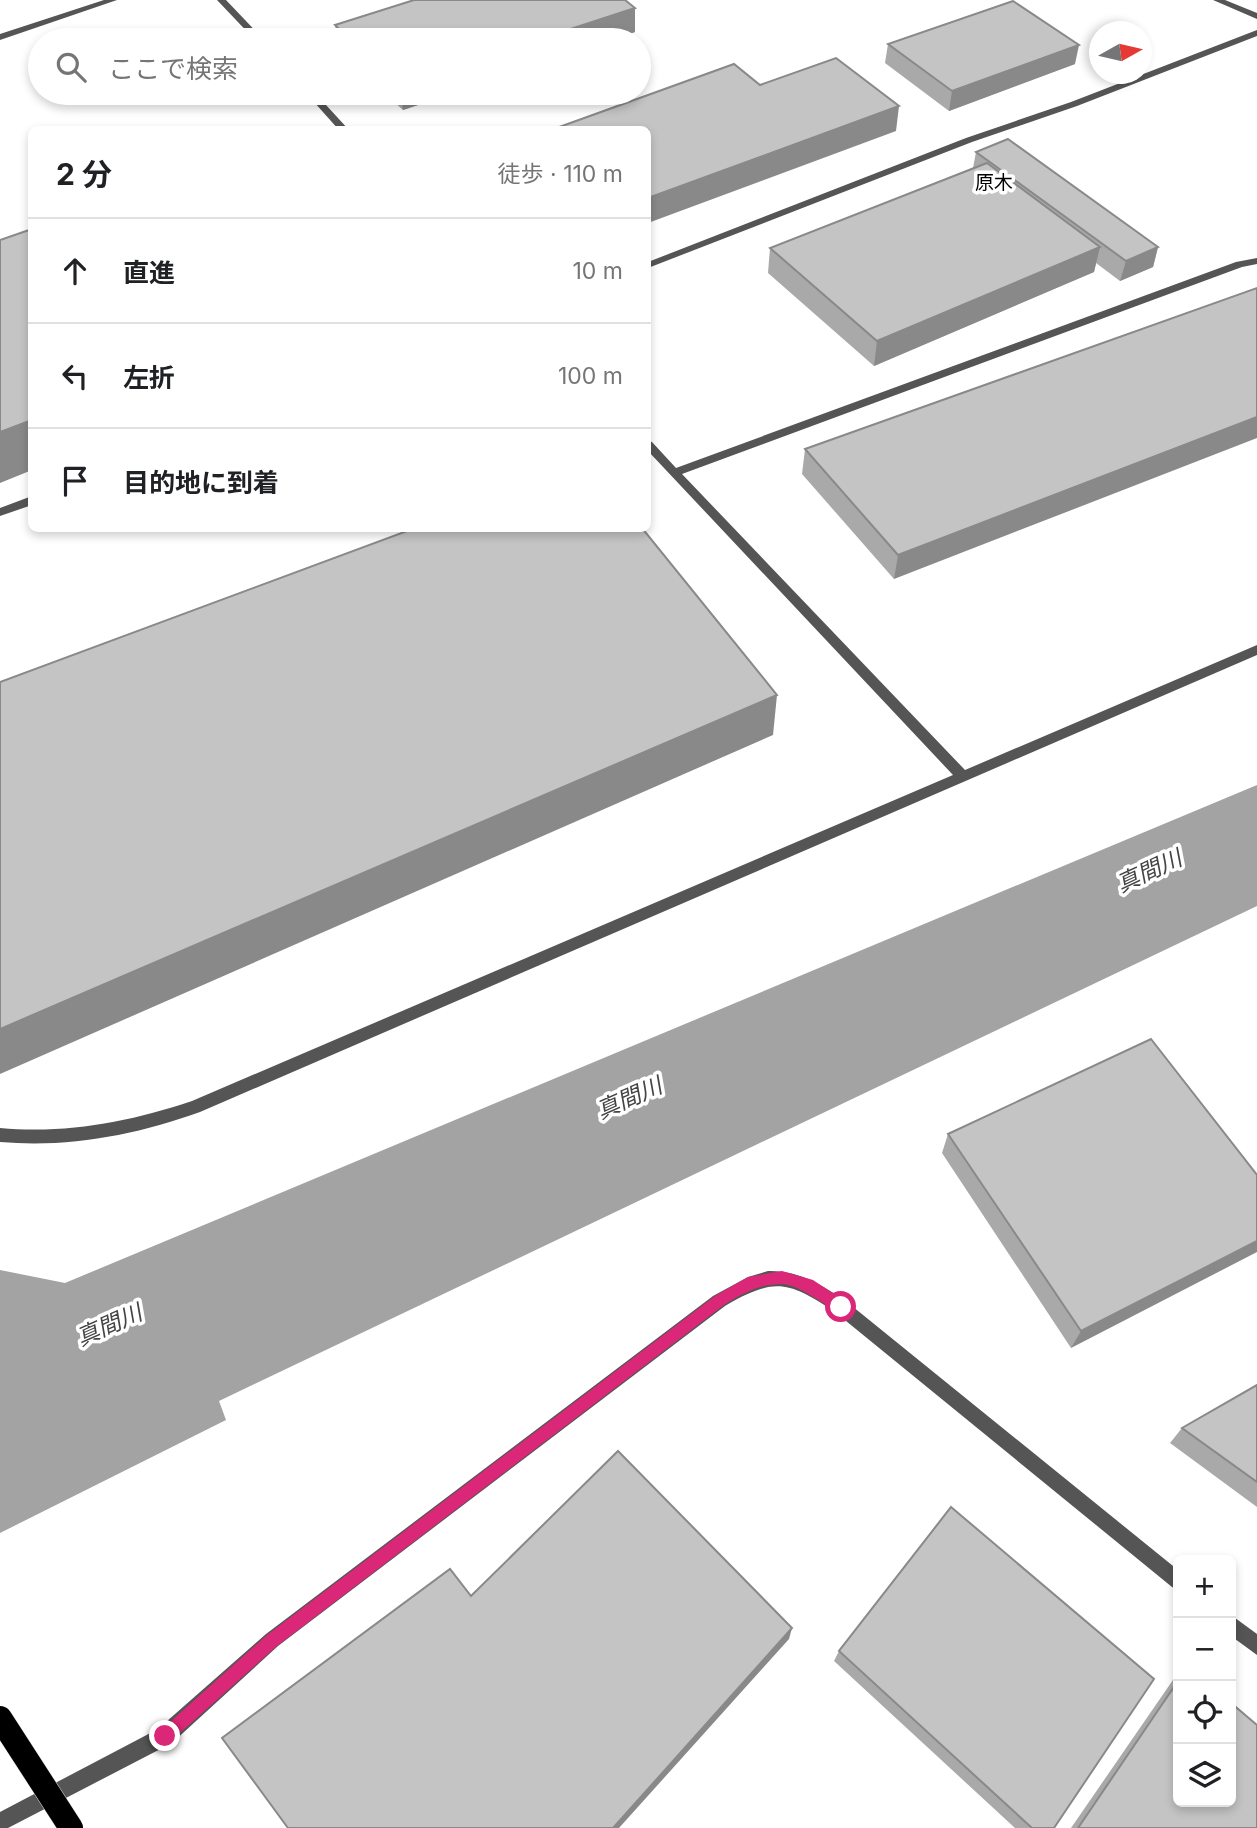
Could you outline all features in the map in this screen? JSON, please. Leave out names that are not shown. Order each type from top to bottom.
[{"type":"highway","points":[[0,1718],[72,1828]]},
{"type":"street","points":[[0,37],[113,0]]},
{"type":"street","points":[[221,0],[248,28]]},
{"type":"street","points":[[1217,0],[1257,16]]},
{"type":"street","points":[[651,264],[969,140],[1074,104],[1257,33]]},
{"type":"street","points":[[321,105],[341,126]]},
{"type":"street","points":[[674,473],[1240,264],[1257,261]]},
{"type":"street","points":[[651,448],[962,776]]},
{"type":"street","points":[[0,512],[28,502]]},
{"type":"street","points":[[0,1135],[62,1136],[106,1131],[150,1122],[195,1107],[1257,650]]},
{"type":"street","points":[[0,1822],[165,1736],[272,1640],[719,1301],[748,1283],[782,1277],[809,1284],[1173,1577]]},
{"type":"street","points":[[1236,1628],[1257,1646]]},
{"type":"water","name":"真間川","points":[[1257,785],[1257,906],[219,1401],[226,1420],[0,1533],[0,1270],[65,1283]]},
{"type":"building","points":[[414,0],[625,0],[635,8],[574,28],[338,28],[335,25]]},
{"type":"building","points":[[1013,1],[1079,45],[952,91],[888,44]]},
{"type":"building","points":[[836,58],[899,106],[651,197],[651,126],[562,126],[620,105],[651,105],[651,94],[734,64],[760,85]]},
{"type":"building","points":[[1008,139],[1158,247],[1126,261],[976,152]]},
{"type":"building","points":[[987,163],[1100,247],[877,341],[770,248]]},
{"type":"building","points":[[28,230],[28,422],[0,432],[0,240]]},
{"type":"building","points":[[1257,288],[1257,417],[898,555],[805,449]]},
{"type":"building","points":[[404,532],[645,532],[777,695],[0,1029],[0,682]]},
{"type":"building","points":[[1151,1039],[1257,1175],[1257,1241],[1081,1331],[948,1134]]},
{"type":"building","points":[[1257,1385],[1257,1482],[1182,1428]]},
{"type":"building","points":[[618,1451],[792,1628],[613,1828],[288,1828],[222,1738],[450,1569],[471,1596]]},
{"type":"building","points":[[951,1507],[1154,1679],[1054,1828],[1032,1828],[839,1651]]},
{"type":"building","points":[[1173,1688],[1173,1807],[1236,1807],[1236,1707],[1257,1725],[1257,1828],[1078,1828]]},
{"type":"district","name":"原木","points":[[994,182]]},
{"type":"route","points":[[165,1736],[272,1640],[719,1301],[748,1283],[782,1277],[809,1284],[841,1307]]}]
